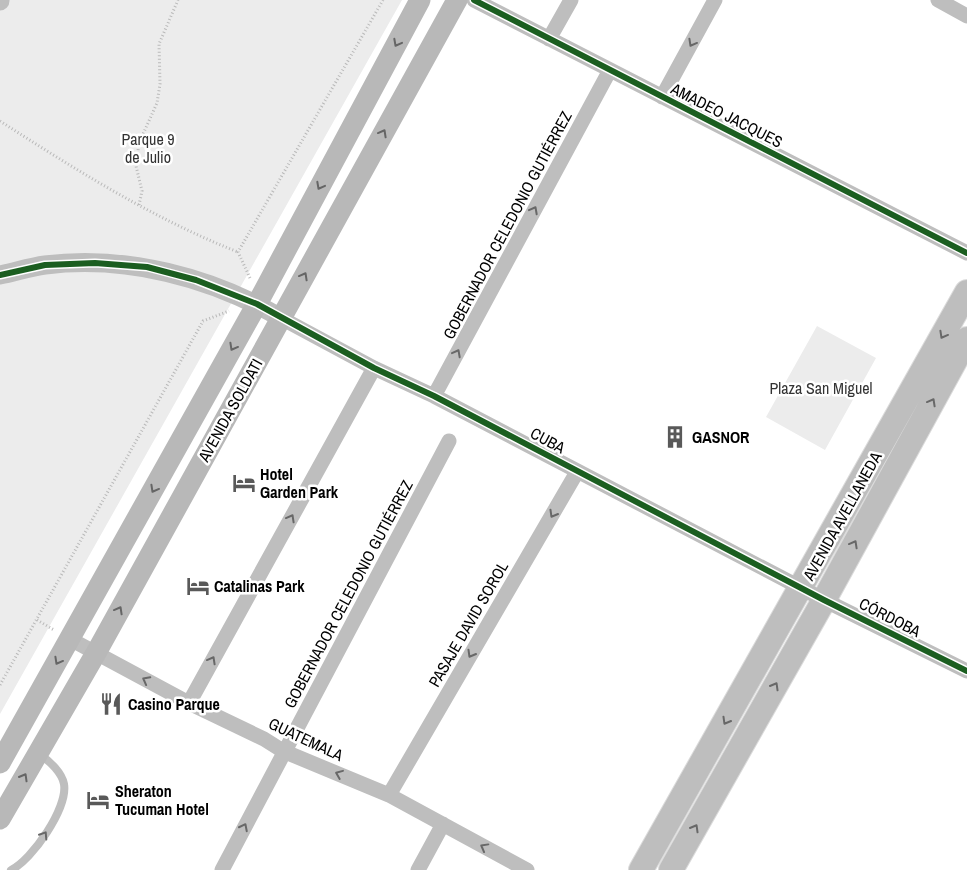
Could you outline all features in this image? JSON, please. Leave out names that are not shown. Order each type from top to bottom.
[{"type":"main road","name":"AVENIDA SOLDATI","points":[[0,762],[70,639],[249,301],[420,0]]},
{"type":"main road","name":"AVENIDA SOLDATI","points":[[0,819],[96,653],[457,0]]},
{"type":"main road","name":"AVENIDA AVELLANEDA","points":[[641,870],[802,588],[967,292]]},
{"type":"main road","name":"AVENIDA AVELLANEDA","points":[[670,870],[824,600],[967,339]]},
{"type":"street","name":"AMADEO JACQUES","points":[[474,0],[967,253]]},
{"type":"street","points":[[549,39],[571,0]]},
{"type":"street","points":[[662,97],[715,0]]},
{"type":"street","points":[[938,0],[967,16]]},
{"type":"street","name":"GOBERNADOR CELEDONIO GUTIÉRREZ","points":[[434,396],[610,70]]},
{"type":"street","points":[[0,275],[45,265],[95,263],[147,267],[196,280],[249,301],[280,318]]},
{"type":"street","name":"CUBA","points":[[280,318],[802,588]]},
{"type":"street","points":[[189,703],[374,368]]},
{"type":"street","name":"GOBERNADOR CELEDONIO GUTIÉRREZ","points":[[222,870],[283,751],[449,441]]},
{"type":"street","name":"PASAJE DAVID SOROL","points":[[389,795],[577,472]]},
{"type":"street","name":"CÓRDOBA","points":[[802,588],[967,671]]},
{"type":"street","name":"GUATEMALA","points":[[70,639],[189,703],[264,739],[283,751],[389,795],[527,870]]},
{"type":"street","points":[[418,870],[443,824]]},
{"type":"lane","points":[[11,870],[29,857],[57,814],[64,797],[64,783],[58,772],[45,758],[37,754]]},
{"type":"path","points":[[139,205],[142,191],[136,166],[139,142],[157,103],[160,84],[159,44],[178,0]]},
{"type":"path","points":[[238,252],[383,0]]},
{"type":"path","points":[[0,121],[73,169],[139,205],[215,243],[238,252],[251,280],[249,301],[203,321],[0,685]]},
{"type":"green space","name":"Parque 9 de Julio","points":[[0,0],[402,0],[0,714]]},
{"type":"green space","name":"Plaza San Miguel","points":[[817,326],[876,358],[825,450],[766,417]]},
{"type":"cycle path","points":[[474,0],[967,253]]},
{"type":"cycle path","points":[[0,275],[45,265],[95,263],[147,267],[196,280],[257,304],[374,368],[434,396],[824,600],[967,671]]},
{"type":"place","name":"GASNOR","points":[[675,437]]},
{"type":"place","name":"Hotel Garden Park","points":[[244,483]]},
{"type":"place","name":"Catalinas Park","points":[[198,586]]},
{"type":"place","name":"Casino Parque","points":[[111,704]]},
{"type":"place","name":"Sheraton Tucuman Hotel","points":[[98,800]]}]
